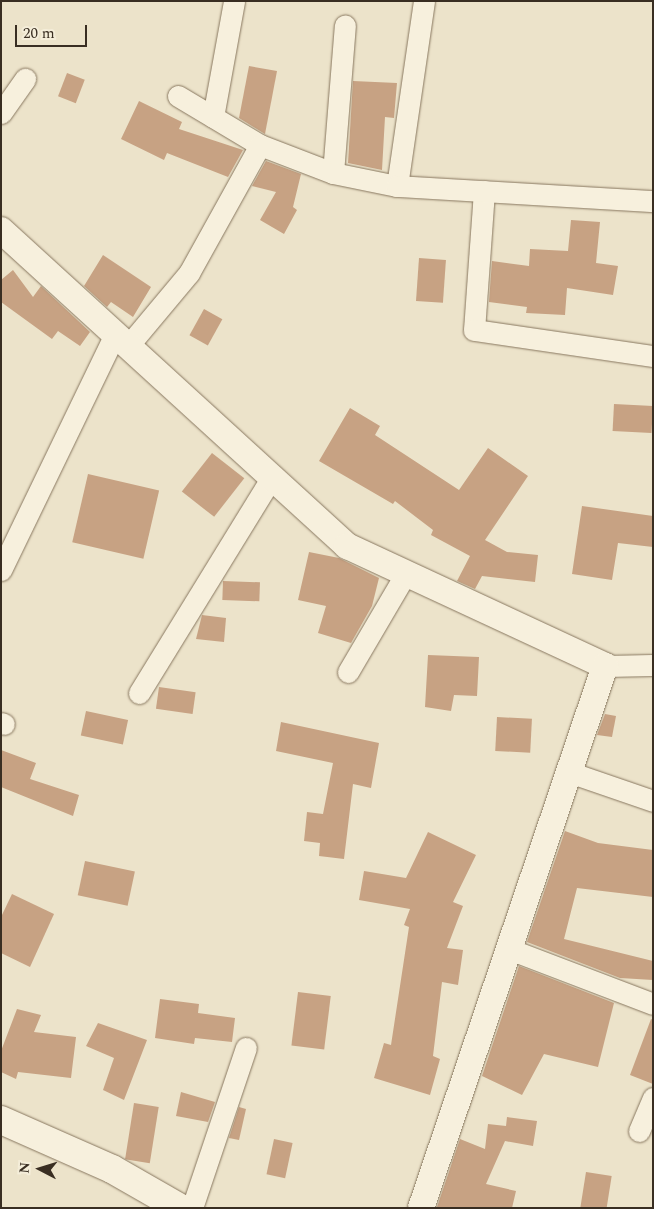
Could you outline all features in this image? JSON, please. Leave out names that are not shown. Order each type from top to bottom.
[{"type":"main road","points":[[1,1120],[112,1169],[180,1208]]},
{"type":"street","points":[[213,117],[234,1]]},
{"type":"street","points":[[397,186],[424,1]]},
{"type":"street","points":[[333,173],[344,25]]},
{"type":"street","points":[[1,113],[25,79]]},
{"type":"street","points":[[178,96],[260,145],[333,173],[397,186],[653,201]]},
{"type":"street","points":[[1,570],[121,340],[189,273],[260,145]]},
{"type":"street","points":[[484,191],[474,330],[653,356]]},
{"type":"street","points":[[1,230],[347,546],[605,666],[653,665]]},
{"type":"street","points":[[139,693],[272,477]]},
{"type":"street","points":[[348,672],[406,573]]},
{"type":"street","points":[[421,1208],[605,666]]},
{"type":"street","points":[[569,772],[653,801]]},
{"type":"street","points":[[509,948],[653,1004]]},
{"type":"street","points":[[192,1208],[246,1048]]},
{"type":"street","points":[[639,1132],[653,1098]]},
{"type":"building","points":[[249,66],[277,71],[265,134],[239,118]]},
{"type":"building","points":[[67,73],[85,80],[76,103],[58,96]]},
{"type":"building","points":[[353,81],[397,83],[394,118],[385,117],[382,170],[348,163]]},
{"type":"building","points":[[139,101],[182,122],[179,129],[243,150],[228,177],[167,153],[164,160],[121,139]]},
{"type":"building","points":[[266,161],[301,174],[293,207],[297,210],[284,234],[260,220],[276,192],[252,186]]},
{"type":"building","points":[[571,220],[600,222],[596,263],[618,266],[613,295],[567,288],[565,315],[526,313],[527,307],[489,302],[492,261],[529,266],[530,249],[568,251]]},
{"type":"building","points":[[103,255],[151,287],[133,317],[111,302],[107,307],[84,286]]},
{"type":"building","points":[[419,258],[446,260],[443,303],[416,301]]},
{"type":"building","points":[[13,270],[33,297],[41,286],[90,332],[80,346],[58,331],[52,339],[1,302],[1,280]]},
{"type":"building","points":[[204,309],[222,319],[208,345],[189,335]]},
{"type":"building","points":[[614,404],[653,406],[652,433],[613,431]]},
{"type":"building","points":[[350,408],[380,426],[375,435],[459,490],[488,448],[528,476],[485,540],[507,552],[538,555],[535,582],[482,576],[475,589],[457,581],[470,556],[431,535],[433,530],[395,501],[393,504],[319,461]]},
{"type":"building","points":[[212,453],[244,478],[214,517],[182,492]]},
{"type":"building","points":[[88,474],[159,490],[143,559],[72,542]]},
{"type":"building","points":[[582,506],[653,516],[653,547],[618,543],[612,580],[572,574]]},
{"type":"building","points":[[309,552],[339,558],[379,578],[372,606],[351,643],[318,633],[326,606],[298,600]]},
{"type":"building","points":[[223,581],[260,582],[259,601],[222,600]]},
{"type":"building","points":[[202,615],[226,618],[224,642],[196,639]]},
{"type":"building","points":[[428,655],[479,657],[477,696],[454,695],[451,711],[425,707]]},
{"type":"building","points":[[159,687],[196,692],[193,714],[156,709]]},
{"type":"building","points":[[86,711],[128,720],[123,744],[81,735]]},
{"type":"building","points":[[605,714],[616,716],[612,737],[597,735]]},
{"type":"building","points":[[497,717],[532,719],[530,753],[495,751]]},
{"type":"building","points":[[281,722],[379,743],[371,788],[353,784],[344,859],[319,856],[320,843],[304,841],[307,812],[323,814],[333,763],[276,751]]},
{"type":"building","points":[[1,750],[36,763],[30,779],[79,795],[73,816],[1,787]]},
{"type":"building","points":[[565,831],[598,843],[653,850],[653,897],[577,888],[564,939],[653,961],[653,980],[620,978],[527,942]]},
{"type":"building","points":[[428,832],[476,855],[453,902],[463,906],[447,948],[463,950],[458,985],[442,982],[433,1056],[440,1059],[430,1095],[374,1078],[384,1043],[391,1045],[409,927],[404,925],[410,909],[359,900],[364,871],[406,878]]},
{"type":"building","points":[[85,861],[135,872],[128,906],[78,895]]},
{"type":"building","points":[[12,894],[54,914],[30,967],[1,953],[1,917]]},
{"type":"building","points":[[519,966],[614,1003],[598,1067],[544,1054],[522,1095],[482,1076]]},
{"type":"building","points":[[298,992],[331,996],[324,1050],[291,1046]]},
{"type":"building","points":[[160,999],[199,1004],[198,1013],[235,1018],[232,1042],[195,1038],[194,1044],[155,1038]]},
{"type":"building","points":[[17,1009],[41,1015],[34,1032],[76,1037],[71,1078],[18,1072],[16,1079],[1,1072],[1,1051]]},
{"type":"building","points":[[651,1019],[653,1020],[653,1084],[630,1075]]},
{"type":"building","points":[[98,1023],[147,1040],[124,1100],[103,1090],[114,1058],[86,1046]]},
{"type":"building","points":[[181,1092],[215,1102],[208,1122],[176,1116]]},
{"type":"building","points":[[134,1103],[159,1107],[150,1163],[125,1159]]},
{"type":"building","points":[[239,1107],[246,1109],[239,1140],[229,1138]]},
{"type":"building","points":[[507,1117],[537,1121],[533,1146],[505,1141],[486,1184],[516,1191],[512,1208],[437,1207],[460,1139],[485,1149],[488,1124],[506,1126]]},
{"type":"building","points":[[274,1139],[293,1143],[285,1178],[267,1174]]},
{"type":"building","points":[[586,1172],[612,1176],[607,1208],[580,1208]]}]
